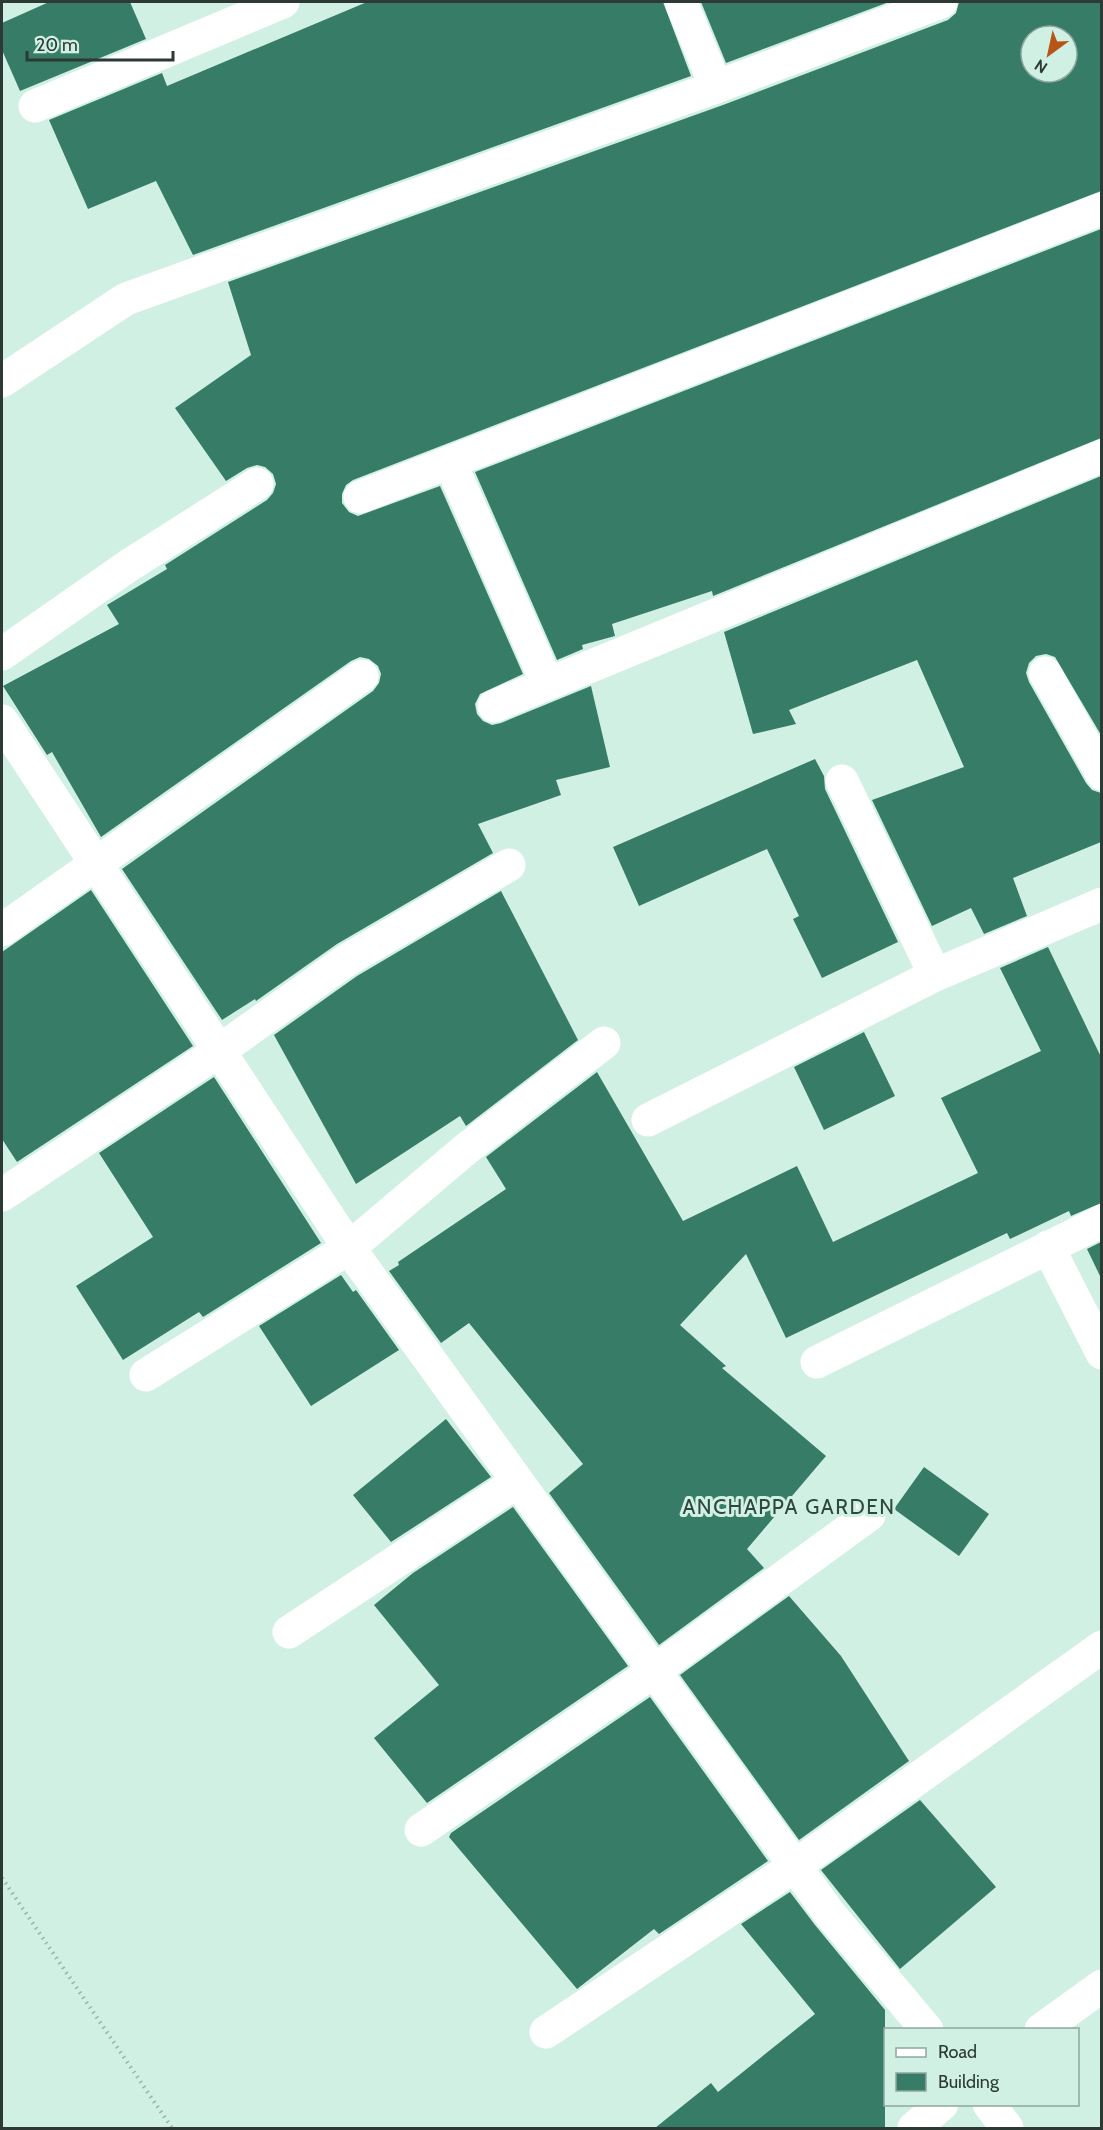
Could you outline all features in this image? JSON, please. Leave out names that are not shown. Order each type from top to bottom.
[{"type":"street","points":[[35,106],[283,2]]},
{"type":"street","points":[[681,2],[716,87]]},
{"type":"street","points":[[2,381],[126,299],[716,87],[942,2]]},
{"type":"street","points":[[360,497],[1101,209]]},
{"type":"street","points":[[494,706],[1101,456]]},
{"type":"street","points":[[450,462],[547,683]]},
{"type":"street","points":[[2,654],[128,566],[257,484]]},
{"type":"street","points":[[1045,673],[1101,774]]},
{"type":"street","points":[[2,930],[362,676]]},
{"type":"street","points":[[2,721],[349,1248],[829,1913],[925,2028]]},
{"type":"street","points":[[842,781],[935,975]]},
{"type":"street","points":[[2,1195],[219,1051],[347,960],[509,865]]},
{"type":"street","points":[[648,1120],[935,975],[1101,904]]},
{"type":"street","points":[[147,1375],[349,1248],[466,1149],[604,1043]]},
{"type":"street","points":[[817,1362],[1101,1221]]},
{"type":"street","points":[[1048,1248],[1101,1353]]},
{"type":"street","points":[[289,1632],[517,1482]]},
{"type":"street","points":[[421,1830],[653,1672],[869,1515]]},
{"type":"street","points":[[546,2032],[795,1866],[1101,1647]]},
{"type":"street","points":[[1044,2028],[1101,1986]]},
{"type":"street","points":[[914,2128],[940,2106]]},
{"type":"street","points":[[990,2106],[1007,2128]]},
{"type":"path","points":[[2,1878],[172,2128]]},
{"type":"building","points":[[49,2],[130,2],[146,39],[20,91],[2,50],[2,23]]},
{"type":"building","points":[[367,2],[663,2],[691,76],[193,255],[156,181],[88,209],[49,120],[162,73],[167,86]]},
{"type":"building","points":[[701,2],[889,2],[726,63]]},
{"type":"building","points":[[959,2],[1101,2],[1101,191],[353,480],[346,485],[342,494],[342,503],[349,512],[358,516],[440,486],[523,674],[480,694],[475,704],[477,714],[483,721],[492,725],[501,723],[591,686],[610,767],[556,780],[561,795],[478,824],[493,853],[337,944],[256,1001],[255,999],[222,1020],[122,869],[373,691],[379,683],[381,674],[378,666],[369,659],[360,657],[351,661],[101,837],[52,752],[47,755],[3,686],[119,624],[107,605],[167,569],[165,565],[267,500],[273,493],[276,484],[273,474],[265,467],[257,465],[247,468],[226,481],[175,408],[251,355],[228,282],[723,105],[948,20],[956,13]]},
{"type":"building","points":[[1101,229],[1101,438],[713,596],[712,591],[612,624],[615,636],[582,645],[583,649],[557,660],[475,472]]},
{"type":"building","points":[[1101,476],[1101,735],[1055,657],[1046,654],[1036,656],[1029,663],[1026,673],[1086,783],[1092,790],[1101,793],[1101,842],[1013,878],[1027,916],[984,934],[971,908],[932,926],[872,800],[964,767],[917,660],[789,710],[796,724],[753,734],[724,632]]},
{"type":"building","points":[[815,759],[824,776],[825,789],[898,942],[822,978],[793,919],[799,916],[767,849],[639,906],[613,847]]},
{"type":"building","points":[[91,890],[193,1046],[17,1162],[2,1139],[2,952]]},
{"type":"building","points":[[501,891],[578,1040],[466,1126],[460,1116],[356,1184],[274,1035],[357,976]]},
{"type":"building","points":[[1048,947],[1101,1057],[1101,1203],[1071,1216],[1069,1211],[1010,1239],[1007,1233],[786,1338],[746,1254],[680,1325],[726,1366],[722,1368],[826,1456],[747,1549],[764,1568],[659,1645],[549,1493],[583,1464],[469,1323],[441,1343],[389,1271],[399,1265],[398,1262],[506,1189],[486,1157],[597,1072],[683,1221],[797,1166],[833,1242],[978,1173],[941,1098],[1041,1051],[1000,968]]},
{"type":"building","points":[[864,1032],[895,1096],[824,1130],[794,1067]]},
{"type":"building","points":[[214,1077],[321,1243],[203,1317],[199,1312],[123,1360],[76,1286],[153,1237],[99,1153]]},
{"type":"building","points":[[1101,1242],[1101,1278],[1087,1249]]},
{"type":"building","points":[[341,1275],[353,1292],[356,1290],[399,1350],[311,1406],[259,1326]]},
{"type":"building","points":[[446,1419],[491,1477],[391,1542],[353,1495]]},
{"type":"building","points":[[924,1467],[989,1514],[959,1556],[894,1509]]},
{"type":"building","points":[[513,1507],[628,1666],[427,1803],[374,1738],[439,1685],[374,1605],[413,1573]]},
{"type":"building","points":[[789,1596],[841,1656],[909,1761],[799,1840],[680,1675]]},
{"type":"building","points":[[650,1697],[768,1861],[659,1934],[654,1929],[577,1989],[449,1837],[451,1833]]},
{"type":"building","points":[[920,1800],[996,1887],[900,1969],[821,1870]]},
{"type":"building","points":[[790,1892],[885,2010],[885,2128],[655,2128],[711,2083],[718,2092],[815,2014],[741,1924]]},
{"type":"district","name":"ANCHAPPA GARDEN","points":[[789,1507]]}]
